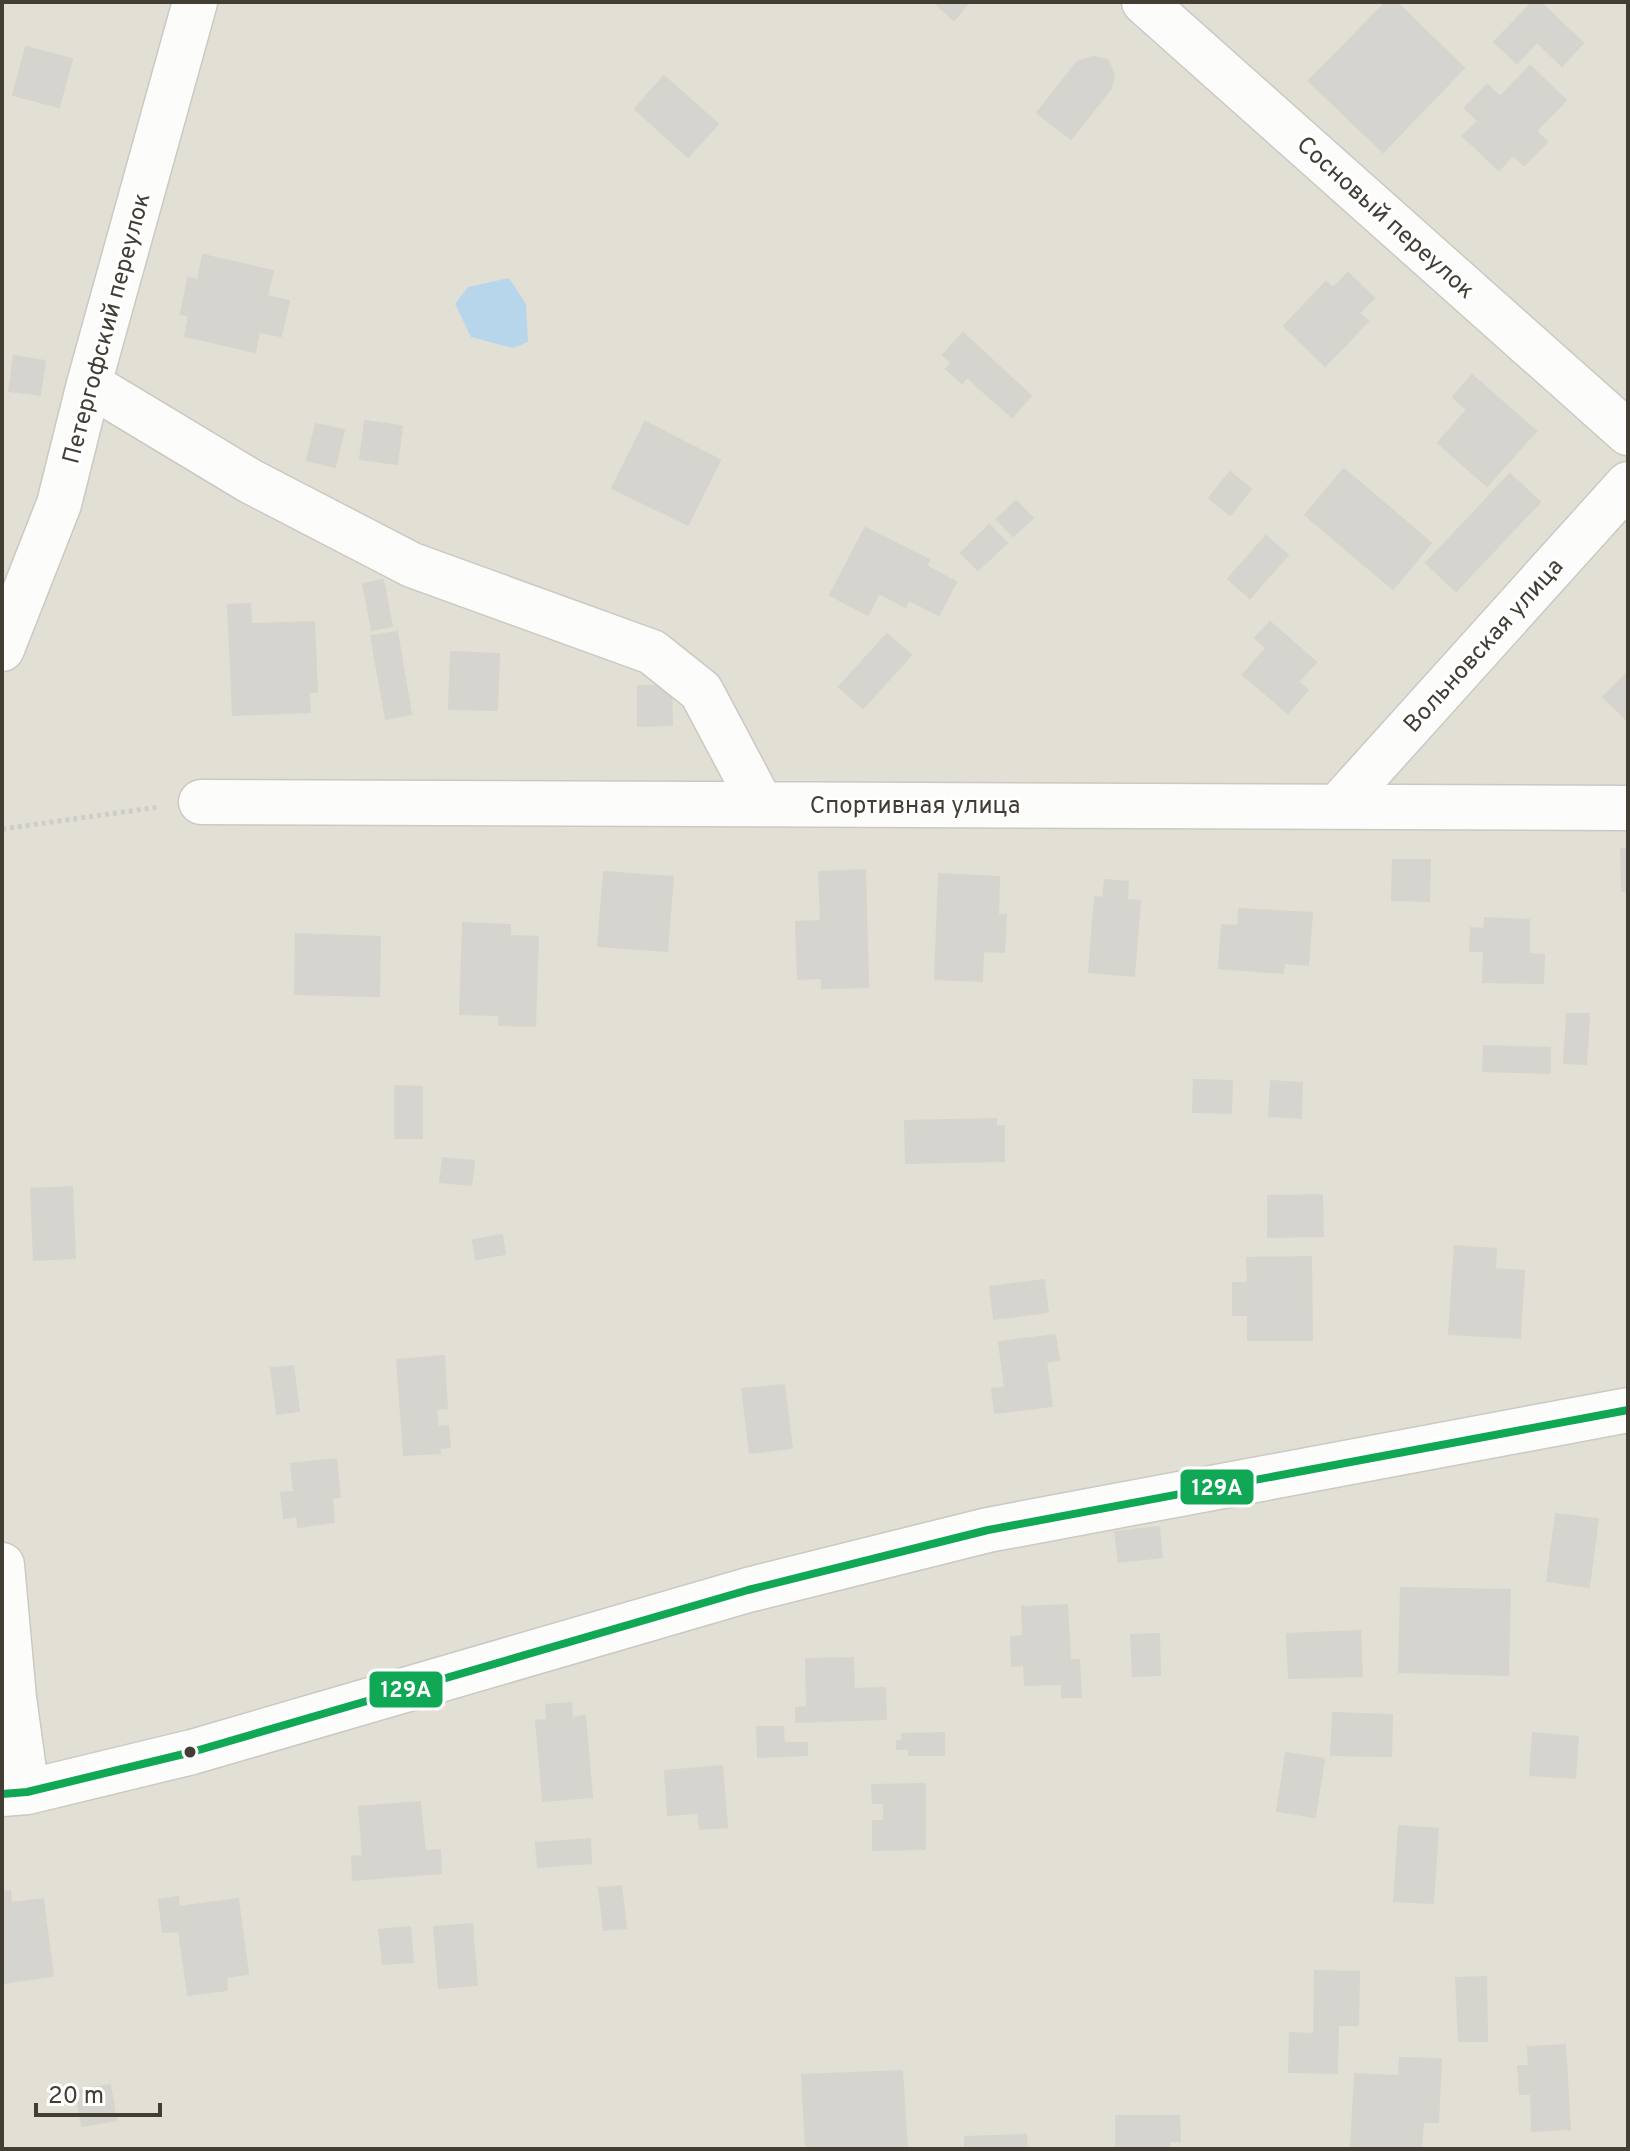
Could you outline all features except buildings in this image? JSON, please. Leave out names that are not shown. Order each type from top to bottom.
[{"type":"street","name":"Петергофский переулок","points":[[2,649],[59,504],[89,384],[195,2]]},
{"type":"street","name":"Сосновый переулок","points":[[1169,10],[1628,433]]},
{"type":"street","points":[[89,384],[250,481],[412,565],[652,652],[701,691],[761,804]]},
{"type":"street","name":"Вольновская улица","points":[[1338,806],[1628,484]]},
{"type":"street","name":"Спортивная улица","points":[[201,802],[1628,808]]},
{"type":"street","points":[[2,1565],[14,1698],[14,1793],[192,1752],[748,1590],[988,1530],[1628,1410]]},
{"type":"path","points":[[2,829],[201,802]]},
{"type":"shaded area","points":[[2,2],[1628,2],[1628,2149],[2,2149]]},
{"type":"water","points":[[509,278],[526,304],[528,342],[513,348],[471,337],[455,304],[468,287]]},
{"type":"transit line","name":"129А","points":[[2,1794],[27,1792],[192,1752],[748,1590],[988,1530],[1628,1410]]}]
